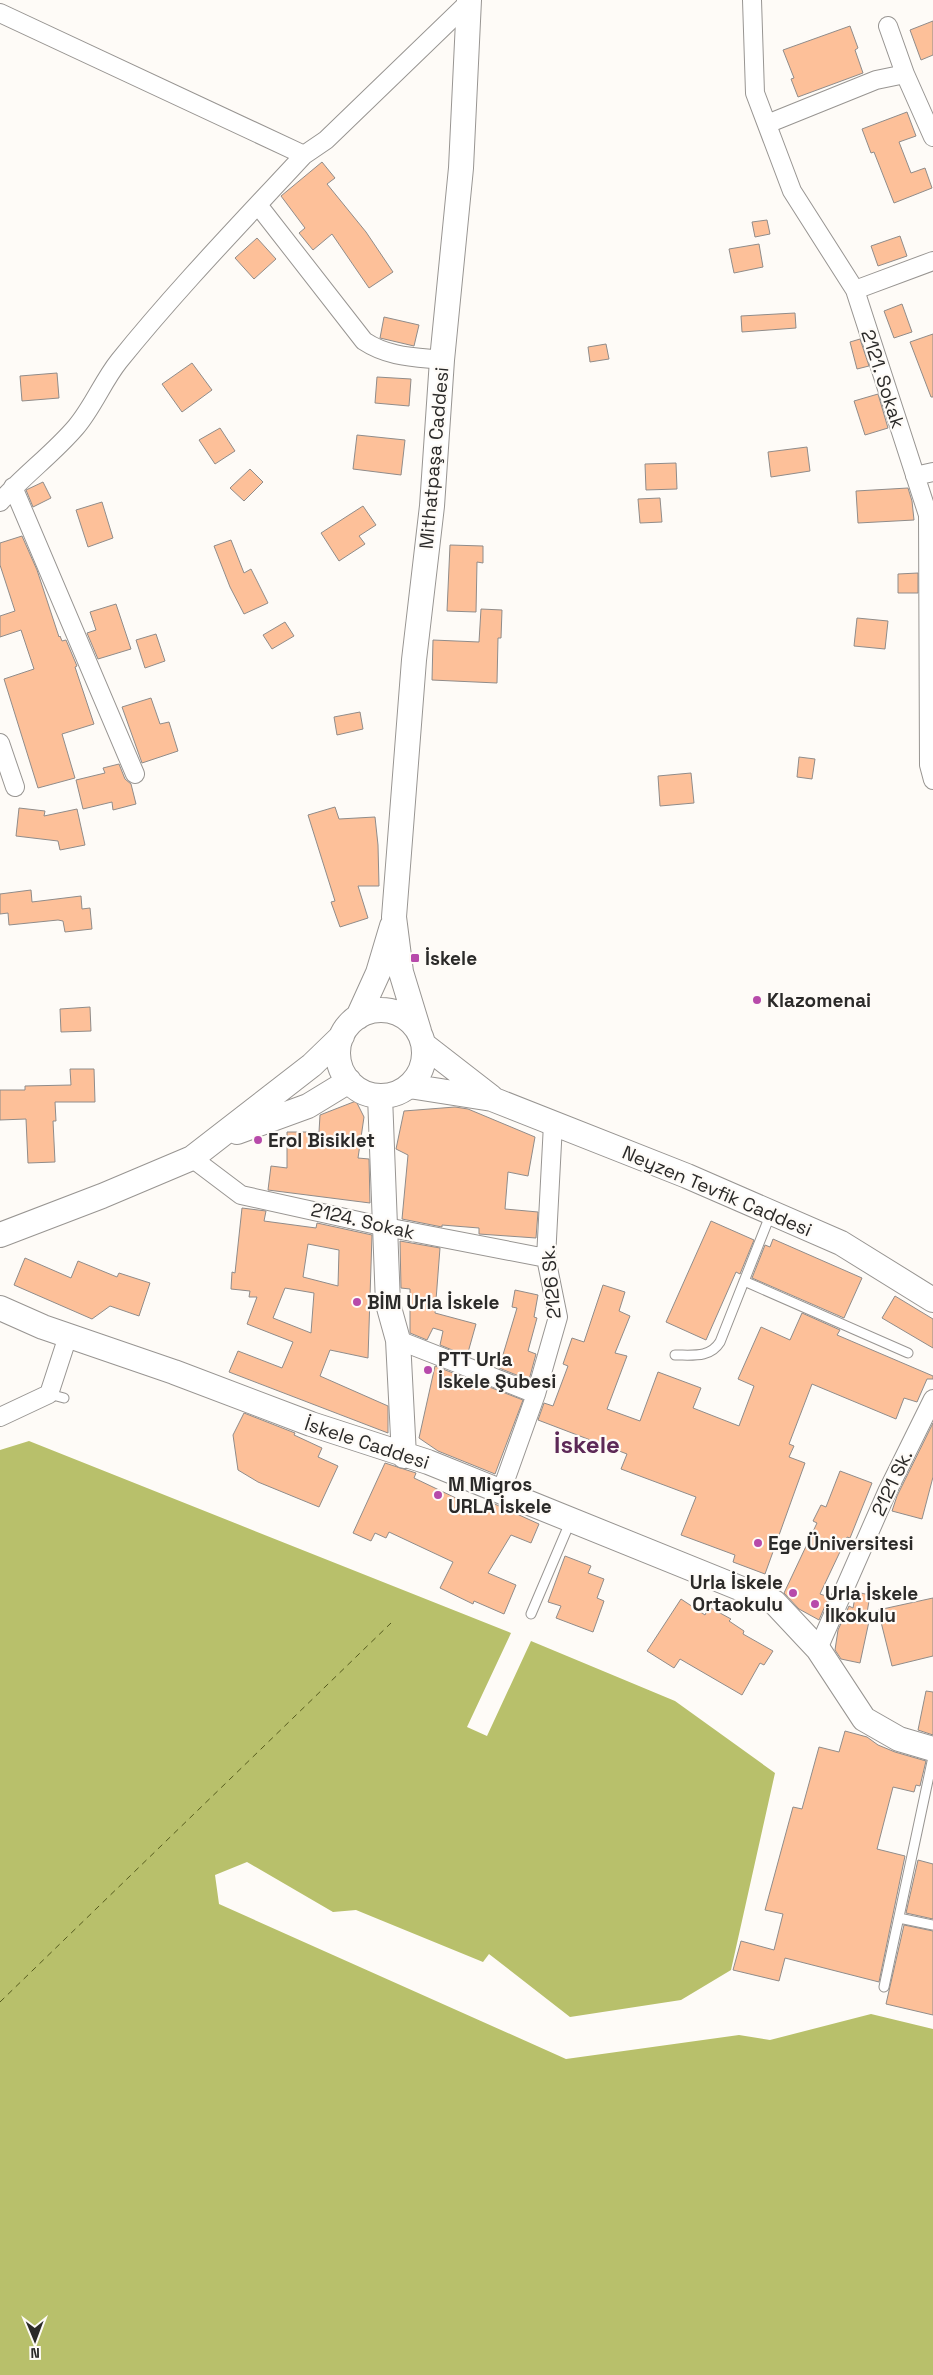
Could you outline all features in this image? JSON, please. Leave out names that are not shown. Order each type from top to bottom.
[{"type":"street","points":[[0,502],[13,487],[48,456],[77,426],[118,362],[193,274],[304,154],[326,140],[470,0]]},
{"type":"street","name":"Mithatpaşa Caddesi","points":[[394,917],[414,660],[432,506],[442,360],[460,168],[470,0]]},
{"type":"street","name":"2121. Sokak","points":[[752,0],[755,93],[792,191],[855,290],[928,515],[929,765],[933,780]]},
{"type":"street","points":[[0,14],[304,154]]},
{"type":"street","points":[[888,26],[905,74],[933,137]]},
{"type":"street","points":[[767,124],[876,80],[905,74]]},
{"type":"street","points":[[258,205],[364,341],[375,348],[393,354],[442,360]]},
{"type":"street","points":[[855,290],[933,261]]},
{"type":"street","points":[[915,476],[933,472]]},
{"type":"street","points":[[13,487],[135,774]]},
{"type":"street","points":[[0,743],[15,787]]},
{"type":"street","points":[[358,1017],[378,973],[394,917]]},
{"type":"street","points":[[342,1036],[339,1059],[349,1081],[368,1094],[390,1095],[409,1086],[422,1068],[421,1038],[401,972],[394,917]]},
{"type":"street","points":[[0,1235],[102,1196],[192,1158],[312,1065],[342,1036],[348,1026],[358,1017],[371,1011],[385,1010],[404,1017],[421,1038],[492,1098]]},
{"type":"street","points":[[215,1141],[308,1106],[349,1081]]},
{"type":"street","points":[[409,1086],[492,1098]]},
{"type":"street","points":[[380,1096],[388,1304],[398,1340],[404,1456]]},
{"type":"street","name":"Neyzen Tevfik Caddesi","points":[[492,1098],[686,1176],[840,1243],[933,1300]]},
{"type":"street","name":"2126 Sk.","points":[[501,1492],[536,1394],[558,1317],[546,1258],[553,1124]]},
{"type":"street","name":"2124. Sokak","points":[[192,1158],[241,1194],[386,1227],[546,1258]]},
{"type":"street","name":"İskele Caddesi","points":[[0,1308],[68,1336],[404,1456],[428,1462],[774,1602],[818,1650],[864,1719],[899,1739],[933,1749]]},
{"type":"street","points":[[0,1417],[57,1396],[68,1336]]},
{"type":"street","points":[[398,1340],[536,1394]]},
{"type":"street","name":"2121 Sk.","points":[[818,1650],[887,1492],[933,1400]]},
{"type":"lane","points":[[675,1355],[704,1354],[715,1350],[771,1212]]},
{"type":"lane","points":[[744,1280],[908,1353]]},
{"type":"lane","points":[[531,1614],[571,1520]]},
{"type":"lane","points":[[884,1987],[933,1757]]},
{"type":"lane","points":[[899,1918],[933,1925]]},
{"type":"shaded area","points":[[29,1441],[511,1633],[467,1727],[487,1736],[531,1641],[675,1701],[775,1773],[731,1970],[681,2000],[570,2017],[489,1954],[483,1962],[356,1910],[333,1912],[247,1862],[215,1875],[219,1904],[566,2059],[739,2035],[770,2040],[871,2014],[933,2029],[933,2375],[0,2375],[0,1450]]},
{"type":"building","points":[[933,21],[933,55],[921,60],[910,30]]},
{"type":"building","points":[[850,26],[858,48],[855,50],[863,73],[798,97],[791,79],[794,78],[783,50]]},
{"type":"building","points":[[907,112],[916,136],[899,142],[911,173],[925,168],[932,188],[894,203],[874,152],[871,153],[862,129]]},
{"type":"building","points":[[322,162],[335,178],[327,184],[366,232],[393,272],[369,288],[332,234],[313,250],[299,233],[305,228],[281,196]]},
{"type":"building","points":[[767,220],[770,234],[755,237],[752,222]]},
{"type":"building","points":[[900,236],[907,256],[878,266],[871,246]]},
{"type":"building","points":[[257,238],[276,259],[254,279],[235,258]]},
{"type":"building","points":[[759,244],[763,267],[734,273],[729,249]]},
{"type":"building","points":[[902,304],[912,332],[894,338],[884,311]]},
{"type":"building","points":[[795,313],[796,328],[742,332],[741,316]]},
{"type":"building","points":[[384,317],[419,325],[414,346],[380,338]]},
{"type":"building","points":[[933,334],[933,397],[931,397],[910,342]]},
{"type":"building","points":[[860,339],[869,366],[857,369],[850,342]]},
{"type":"building","points":[[606,344],[609,359],[590,362],[588,347]]},
{"type":"building","points":[[192,363],[212,390],[182,412],[162,384]]},
{"type":"building","points":[[57,373],[59,398],[22,401],[20,376]]},
{"type":"building","points":[[377,377],[411,379],[409,406],[375,403]]},
{"type":"building","points":[[878,394],[888,428],[865,435],[854,401]]},
{"type":"building","points":[[220,428],[235,451],[215,464],[199,440]]},
{"type":"building","points":[[357,435],[405,440],[401,475],[353,469]]},
{"type":"building","points":[[807,447],[810,471],[771,477],[768,452]]},
{"type":"building","points":[[676,463],[677,489],[646,490],[645,464]]},
{"type":"building","points":[[250,469],[263,482],[244,501],[230,488]]},
{"type":"building","points":[[43,482],[51,498],[33,507],[26,490]]},
{"type":"building","points":[[908,488],[912,501],[914,520],[858,523],[856,491]]},
{"type":"building","points":[[660,498],[662,522],[640,523],[638,499]]},
{"type":"building","points":[[102,502],[113,538],[88,547],[76,510]]},
{"type":"building","points":[[363,506],[376,525],[359,536],[365,544],[339,561],[321,533]]},
{"type":"building","points":[[22,536],[37,570],[59,637],[62,641],[66,640],[77,666],[75,667],[94,724],[62,734],[75,778],[38,788],[4,679],[34,669],[21,630],[0,637],[0,616],[15,611],[0,565],[0,543]]},
{"type":"building","points":[[231,540],[244,573],[251,569],[268,603],[244,614],[230,587],[214,546]]},
{"type":"building","points":[[450,545],[483,546],[483,563],[477,562],[476,612],[447,611]]},
{"type":"building","points":[[918,573],[918,593],[898,593],[898,574]]},
{"type":"building","points":[[116,604],[131,649],[98,659],[87,633],[96,630],[90,612]]},
{"type":"building","points":[[481,609],[502,610],[501,638],[498,638],[497,683],[432,680],[433,640],[479,642]]},
{"type":"building","points":[[857,618],[888,621],[885,649],[854,646]]},
{"type":"building","points":[[285,622],[294,636],[272,649],[263,635]]},
{"type":"building","points":[[156,634],[165,661],[145,668],[136,640]]},
{"type":"building","points":[[151,698],[160,724],[169,722],[178,751],[142,763],[122,707]]},
{"type":"building","points":[[360,712],[363,729],[337,735],[334,717]]},
{"type":"building","points":[[799,757],[815,759],[812,779],[797,777]]},
{"type":"building","points":[[119,764],[125,779],[131,784],[136,804],[113,810],[112,802],[83,809],[76,780],[105,773],[103,768]]},
{"type":"building","points":[[691,773],[694,803],[660,806],[658,776]]},
{"type":"building","points":[[335,807],[339,819],[375,817],[378,845],[379,886],[358,886],[368,918],[340,927],[331,902],[335,901],[308,815]]},
{"type":"building","points":[[19,808],[45,811],[44,816],[77,809],[85,845],[60,850],[58,841],[16,836]]},
{"type":"building","points":[[31,890],[32,902],[81,896],[82,909],[90,908],[92,929],[65,932],[63,921],[58,920],[9,925],[8,913],[0,914],[0,894]]},
{"type":"building","points":[[90,1007],[91,1031],[61,1032],[60,1009]]},
{"type":"building","points":[[70,1069],[94,1069],[95,1102],[55,1102],[56,1121],[53,1121],[55,1162],[28,1163],[26,1119],[0,1120],[0,1090],[25,1090],[25,1086],[71,1085]]},
{"type":"building","points":[[356,1101],[364,1117],[358,1158],[369,1159],[370,1203],[268,1190],[271,1166],[287,1168],[287,1132],[319,1132],[320,1115]]},
{"type":"building","points":[[455,1107],[468,1109],[535,1137],[528,1176],[508,1172],[505,1209],[538,1212],[536,1238],[479,1234],[479,1228],[442,1225],[442,1227],[402,1219],[408,1155],[396,1149],[404,1111]]},
{"type":"building","points":[[242,1208],[266,1211],[264,1221],[316,1228],[317,1223],[372,1235],[368,1358],[330,1350],[320,1376],[388,1406],[388,1433],[229,1372],[238,1351],[282,1368],[293,1342],[247,1324],[257,1297],[249,1297],[250,1291],[231,1289],[232,1272],[235,1273]],"holes":[[[308,1244],[339,1250],[338,1286],[303,1277]],[[285,1288],[314,1293],[311,1333],[273,1318]]]},
{"type":"building","points":[[711,1221],[754,1240],[740,1274],[736,1272],[706,1340],[666,1322]]},
{"type":"building","points":[[773,1239],[862,1278],[844,1318],[752,1278],[765,1245],[770,1247]]},
{"type":"building","points":[[400,1241],[440,1248],[435,1313],[476,1324],[467,1356],[440,1345],[443,1331],[433,1328],[427,1340],[410,1333],[410,1289],[401,1288]]},
{"type":"building","points":[[25,1258],[71,1278],[78,1261],[117,1277],[119,1273],[150,1283],[139,1316],[110,1306],[92,1319],[14,1285]]},
{"type":"building","points":[[603,1285],[625,1292],[619,1311],[630,1316],[615,1353],[627,1356],[607,1409],[640,1421],[658,1372],[701,1388],[693,1408],[739,1426],[754,1386],[738,1379],[761,1327],[790,1340],[802,1313],[840,1330],[837,1335],[933,1376],[933,1379],[927,1379],[917,1402],[904,1398],[896,1419],[812,1384],[789,1444],[794,1446],[789,1457],[805,1463],[765,1574],[733,1562],[735,1555],[681,1535],[696,1497],[621,1469],[627,1454],[538,1420],[544,1403],[553,1406],[568,1366],[563,1364],[572,1338],[584,1342]]},
{"type":"building","points":[[515,1290],[538,1295],[534,1317],[537,1318],[528,1351],[536,1354],[529,1380],[499,1368],[517,1308],[512,1307]]},
{"type":"building","points":[[895,1296],[933,1319],[933,1348],[882,1318]]},
{"type":"building","points":[[435,1366],[523,1400],[495,1474],[438,1451],[419,1438]]},
{"type":"building","points":[[244,1413],[295,1433],[294,1435],[322,1448],[318,1457],[338,1466],[319,1507],[258,1482],[238,1470],[233,1435]]},
{"type":"building","points":[[933,1423],[933,1477],[922,1519],[892,1511],[897,1496]]},
{"type":"building","points":[[385,1463],[416,1473],[414,1478],[483,1511],[488,1501],[539,1524],[531,1543],[511,1535],[488,1573],[516,1585],[504,1614],[474,1601],[473,1604],[440,1588],[453,1562],[389,1532],[386,1538],[375,1533],[371,1541],[353,1533]]},
{"type":"building","points":[[840,1471],[872,1483],[850,1538],[847,1537],[820,1594],[829,1597],[819,1620],[799,1609],[784,1593],[817,1523],[813,1521],[821,1505],[826,1507]]},
{"type":"building","points":[[565,1556],[591,1566],[588,1573],[604,1579],[597,1598],[604,1601],[593,1632],[556,1618],[561,1606],[548,1602]]},
{"type":"building","points":[[856,1592],[870,1595],[867,1613],[871,1612],[860,1663],[841,1659],[835,1650],[838,1630],[849,1606],[853,1608]]},
{"type":"building","points":[[933,1598],[933,1656],[892,1666],[878,1610]]},
{"type":"building","points":[[681,1599],[705,1615],[709,1607],[731,1619],[729,1621],[744,1631],[743,1634],[773,1651],[764,1665],[760,1663],[742,1695],[680,1659],[674,1668],[647,1651]]},
{"type":"building","points":[[926,1691],[933,1692],[933,1735],[918,1730]]},
{"type":"building","points":[[845,1731],[867,1737],[878,1745],[895,1752],[926,1761],[920,1786],[916,1785],[914,1792],[893,1787],[877,1849],[905,1856],[879,1982],[785,1958],[779,1981],[733,1970],[741,1941],[774,1950],[783,1914],[765,1910],[793,1807],[802,1809],[819,1747],[839,1752]]},
{"type":"building","points":[[918,1860],[933,1864],[933,1919],[906,1913]]},
{"type":"building","points":[[904,1925],[933,1931],[933,2015],[886,2004]]},
{"type":"ferry route","points":[[0,2002],[391,1623]]},
{"type":"place","name":"İskele","points":[[415,958]]},
{"type":"place","name":"Klazomenai","points":[[757,1000]]},
{"type":"place","name":"Erol Bisiklet","points":[[258,1140]]},
{"type":"place","name":"BİM Urla İskele","points":[[357,1302]]},
{"type":"place","name":"PTT Urla İskele Şubesi","points":[[428,1370]]},
{"type":"place","name":"M Migros URLA İskele","points":[[438,1495]]},
{"type":"place","name":"Ege Üniversitesi","points":[[758,1543]]},
{"type":"place","name":"Urla İskele Ortaokulu","points":[[793,1593]]},
{"type":"place","name":"Urla İskele İlkokulu","points":[[815,1604]]},
{"type":"district","name":"İskele","points":[[587,1444]]}]
